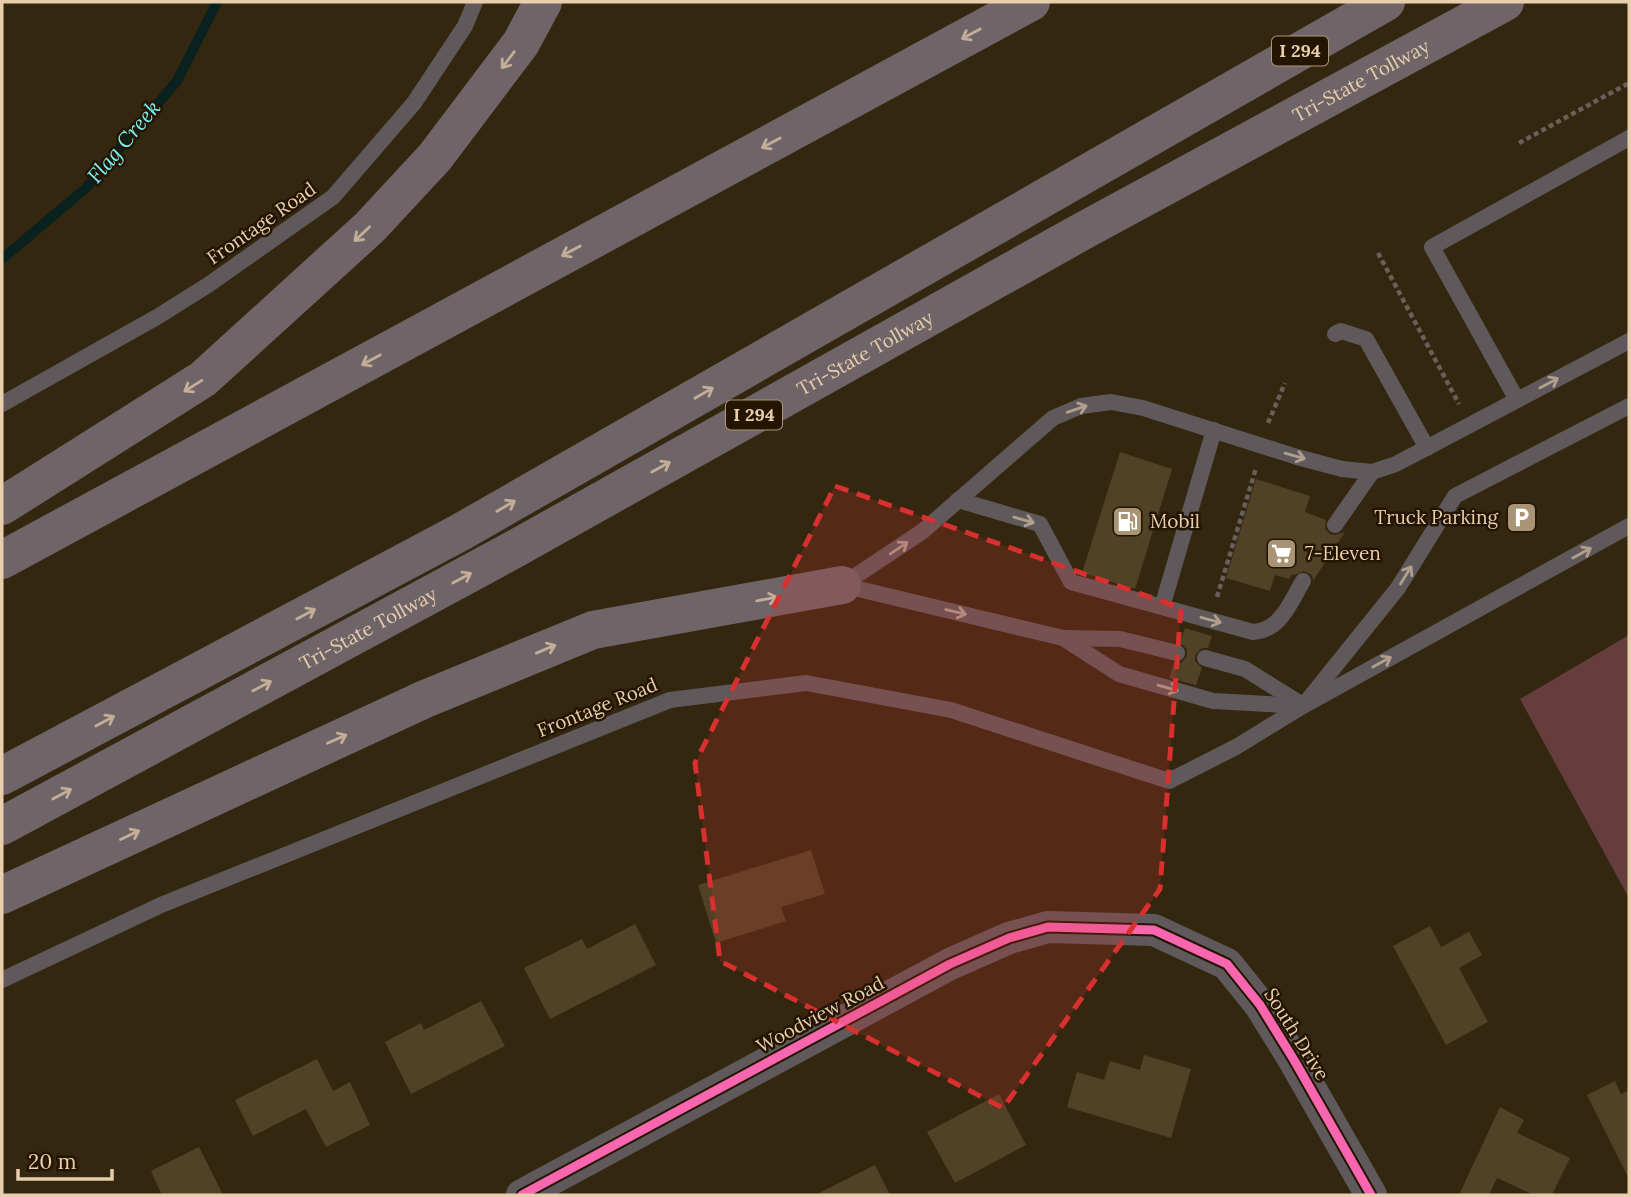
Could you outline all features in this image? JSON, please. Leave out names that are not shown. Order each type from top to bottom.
[{"type":"highway","points":[[2,506],[203,379],[370,227],[435,157],[521,43],[543,2]]},
{"type":"highway","points":[[2,560],[1031,2]]},
{"type":"highway","name":"I 294","points":[[2,776],[459,533],[1386,2]]},
{"type":"highway","name":"Tri-State Tollway","points":[[2,826],[512,551],[1081,232],[1505,2]]},
{"type":"highway","points":[[2,895],[425,699],[593,630],[842,585]]},
{"type":"street","name":"Woodview Road","points":[[522,1195],[950,964],[1009,938],[1048,927],[1154,930]]},
{"type":"street","name":"South Drive","points":[[1154,930],[1227,964],[1260,1004],[1371,1195]]},
{"type":"lane","name":"Frontage Road","points":[[2,404],[157,317],[268,244],[333,197],[414,103],[465,26],[475,2]]},
{"type":"lane","points":[[1517,400],[1432,247],[1629,138]]},
{"type":"lane","points":[[1335,334],[1341,331],[1366,339],[1427,448]]},
{"type":"lane","points":[[842,585],[923,531],[1054,418],[1081,406],[1111,402],[1143,408],[1297,457],[1342,469],[1372,472],[1396,464],[1629,341]]},
{"type":"lane","points":[[1303,706],[1398,588],[1455,496],[1629,406]]},
{"type":"lane","points":[[1162,607],[1214,430]]},
{"type":"lane","points":[[1335,526],[1372,472]]},
{"type":"lane","points":[[958,500],[1040,524],[1071,582],[1253,632],[1266,631],[1281,618],[1303,581]]},
{"type":"lane","name":"Frontage Road","points":[[2,980],[161,905],[670,700],[806,683],[951,710],[1169,781],[1236,747],[1303,706],[1629,526]]},
{"type":"lane","points":[[842,585],[1063,638],[1120,639],[1177,653]]},
{"type":"lane","points":[[1063,638],[1119,674],[1213,701],[1303,706]]},
{"type":"lane","points":[[1205,658],[1245,669],[1303,706]]},
{"type":"path","points":[[1519,143],[1629,83]]},
{"type":"path","points":[[1378,253],[1465,414]]},
{"type":"path","points":[[1273,408],[1285,383]]},
{"type":"path","points":[[1216,600],[1258,461]]},
{"type":"highlighted area","points":[[835,486],[1181,608],[1160,889],[1003,1108],[720,961],[695,763]]},
{"type":"shaded area","points":[[1629,635],[1629,898],[1520,699]]},
{"type":"building","name":"Mobil","points":[[1120,452],[1172,469],[1135,589],[1082,573]]},
{"type":"building","name":"7-Eleven","points":[[1256,479],[1310,496],[1305,512],[1326,520],[1325,529],[1330,534],[1345,532],[1313,581],[1312,575],[1304,571],[1292,574],[1289,579],[1275,575],[1270,591],[1226,578]]},
{"type":"building","points":[[1185,628],[1212,636],[1208,648],[1202,648],[1195,655],[1195,661],[1202,668],[1196,685],[1169,678],[1174,663],[1181,663],[1187,656],[1187,649],[1180,643]]},
{"type":"building","points":[[811,850],[825,894],[781,907],[786,921],[716,943],[698,885]]},
{"type":"building","points":[[635,924],[656,965],[550,1019],[524,968],[582,939],[587,949]]},
{"type":"building","points":[[1430,926],[1441,947],[1469,932],[1482,955],[1459,968],[1488,1022],[1446,1045],[1393,946]]},
{"type":"building","points":[[481,1001],[505,1046],[411,1094],[385,1042],[421,1023],[424,1030]]},
{"type":"building","points":[[1144,1055],[1191,1069],[1171,1138],[1067,1107],[1077,1072],[1104,1080],[1110,1061],[1140,1070]]},
{"type":"building","points":[[317,1059],[333,1091],[350,1082],[370,1125],[326,1147],[306,1109],[253,1136],[235,1100]]},
{"type":"building","points":[[1615,1081],[1621,1094],[1629,1090],[1629,1179],[1587,1095]]},
{"type":"building","points":[[999,1094],[1026,1145],[955,1183],[927,1132]]},
{"type":"building","points":[[1500,1107],[1524,1120],[1517,1133],[1570,1158],[1552,1195],[1534,1195],[1497,1178],[1489,1195],[1459,1195]]},
{"type":"building","points":[[199,1147],[223,1195],[162,1195],[151,1171]]},
{"type":"building","points":[[875,1165],[890,1195],[815,1195]]},
{"type":"waterway","name":"Flag Creek","points":[[2,259],[86,188],[177,81],[217,2]]},
{"type":"cycle path","points":[[522,1195],[950,964],[1009,938],[1048,927],[1154,930],[1227,964],[1260,1005],[1371,1195]]},
{"type":"place","name":"Truck Parking","points":[[1521,517]]},
{"type":"place","name":"Mobil","points":[[1127,521]]},
{"type":"place","name":"7-Eleven","points":[[1282,553]]}]
